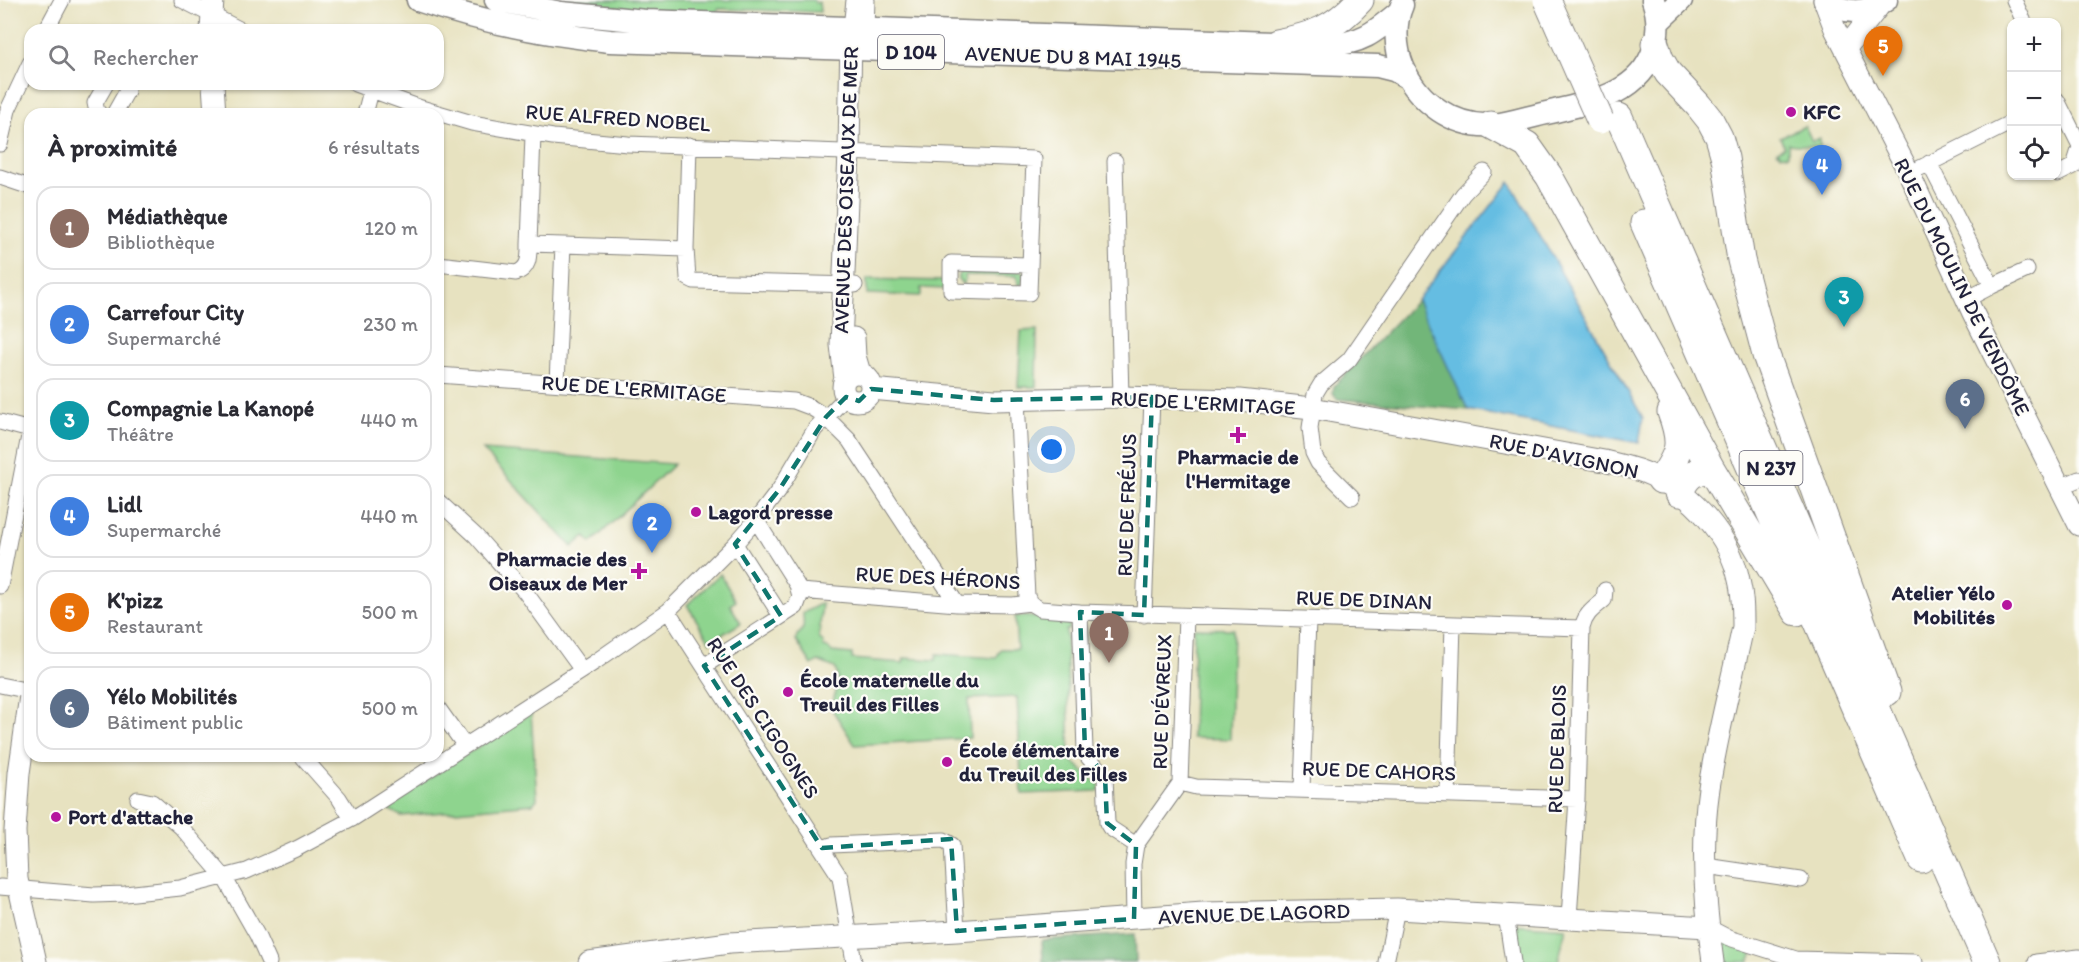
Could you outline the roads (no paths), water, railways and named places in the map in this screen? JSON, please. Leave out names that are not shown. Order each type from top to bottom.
[{"type":"highway","points":[[1276,43],[1299,39],[1326,29],[1338,22],[1360,0]]},
{"type":"highway","name":"N 237","points":[[1547,0],[1609,118],[1987,962]]},
{"type":"highway","name":"N 237","points":[[1567,0],[1609,118],[1853,705],[1966,962]]},
{"type":"highway","points":[[1656,22],[1660,59],[1668,73],[1710,120],[1719,137],[1725,158],[1741,260],[1767,355],[1906,745],[1924,820]]},
{"type":"highway","points":[[1491,125],[1527,146],[1549,176],[1712,470],[1795,609],[1828,674],[1853,705]]},
{"type":"highway","points":[[1654,366],[1678,433],[1679,444],[1670,487]]},
{"type":"highway","points":[[1670,487],[1686,479],[1692,473],[1712,470]]},
{"type":"main road","name":"AVENUE DU 8 MAI 1945","points":[[418,0],[504,25],[583,38],[644,43],[858,39],[1345,45],[1369,35],[1402,6]]},
{"type":"main road","name":"AVENUE DU 8 MAI 1945","points":[[496,0],[561,13],[613,19],[858,39],[1378,66],[1407,77]]},
{"type":"main road","name":"AVENUE DU 8 MAI 1945","points":[[1402,6],[1397,45],[1407,77],[1418,92],[1433,107],[1451,118],[1467,123],[1491,125],[1588,103],[1628,86],[1643,71],[1656,22],[1681,0]]},
{"type":"main road","points":[[1824,0],[1844,11],[1856,12],[1868,10],[1883,3]]},
{"type":"street","points":[[49,24],[62,0]]},
{"type":"street","points":[[182,0],[229,24]]},
{"type":"street","name":"AVENUE DES OISEAUX DE MER","points":[[854,0],[858,39],[849,285],[856,384]]},
{"type":"street","name":"AVENUE DES OISEAUX DE MER","points":[[858,39],[867,0]]},
{"type":"street","name":"RUE DU MOULIN DE VENDÔME","points":[[1824,0],[1967,299],[2069,483],[2079,525]]},
{"type":"street","points":[[2014,0],[2022,18]]},
{"type":"street","points":[[1846,48],[1883,3]]},
{"type":"street","points":[[0,144],[8,110],[24,76]]},
{"type":"street","points":[[96,108],[95,103],[103,90]]},
{"type":"street","points":[[117,108],[127,90]]},
{"type":"street","points":[[213,90],[215,108]]},
{"type":"street","points":[[367,108],[372,91]]},
{"type":"street","name":"RUE ALFRED NOBEL","points":[[372,91],[421,108]]},
{"type":"street","points":[[2061,108],[2079,144]]},
{"type":"street","name":"RUE ALFRED NOBEL","points":[[444,115],[472,123],[533,135],[617,143],[1034,159],[1030,265]]},
{"type":"street","points":[[1908,173],[2007,124]]},
{"type":"street","points":[[444,265],[516,273],[524,269],[529,260],[533,135]]},
{"type":"street","points":[[689,145],[686,249],[688,278],[694,281],[849,285]]},
{"type":"street","points":[[2061,172],[2074,166],[2079,150]]},
{"type":"street","points":[[1115,161],[1121,397]]},
{"type":"street","points":[[1929,163],[1992,286]]},
{"type":"street","name":"RUE DE L'ERMITAGE","points":[[856,384],[944,396],[1017,400],[1152,397],[1239,400],[1312,408],[1315,394],[1321,384],[1349,360],[1463,194],[1484,172]]},
{"type":"street","points":[[0,177],[24,185]]},
{"type":"street","points":[[529,244],[686,249]]},
{"type":"street","points":[[557,383],[563,245]]},
{"type":"street","points":[[951,263],[1030,265],[1029,293],[951,291],[951,263]]},
{"type":"street","points":[[1967,299],[2027,270]]},
{"type":"street","name":"RUE DE L'ERMITAGE","points":[[444,375],[794,401],[810,407],[826,417],[849,440],[957,604]]},
{"type":"street","points":[[444,760],[668,611],[756,520],[779,490],[815,429],[856,384]]},
{"type":"street","name":"RUE DE FRÉJUS","points":[[1144,615],[1152,397]]},
{"type":"street","points":[[1017,400],[1026,596],[1030,603]]},
{"type":"street","points":[[1312,408],[1310,428],[1312,453],[1318,464],[1352,497]]},
{"type":"street","name":"RUE D'AVIGNON","points":[[1312,408],[1604,461],[1635,469],[1670,487],[1701,511],[1717,531],[1732,556],[1739,578],[1743,600],[1743,627],[1709,789],[1705,836],[1708,927],[1713,962]]},
{"type":"street","points":[[0,422],[24,428]]},
{"type":"street","points":[[0,586],[2,562],[24,458]]},
{"type":"street","points":[[444,507],[476,536],[526,593],[582,670]]},
{"type":"street","points":[[756,520],[800,591],[796,607]]},
{"type":"street","points":[[735,544],[781,616]]},
{"type":"street","points":[[1582,628],[1588,613],[1604,600],[1605,590]]},
{"type":"street","name":"RUE DES HÉRONS","points":[[800,591],[957,604],[1030,603],[1040,609],[1144,615]]},
{"type":"street","points":[[704,666],[781,616],[822,593]]},
{"type":"street","name":"RUE DES CIGOGNES","points":[[668,611],[840,877],[854,962]]},
{"type":"street","points":[[1080,612],[1085,750],[1088,757],[1105,776],[1107,823],[1110,828],[1136,845]]},
{"type":"street","name":"RUE DE DINAN","points":[[1144,615],[1582,628]]},
{"type":"street","name":"RUE D'ÉVREUX","points":[[1134,919],[1132,864],[1136,845],[1180,783],[1186,616]]},
{"type":"street","points":[[1302,789],[1308,620]]},
{"type":"street","points":[[1448,794],[1453,624]]},
{"type":"street","name":"RUE DE BLOIS","points":[[1569,918],[1577,799],[1582,628]]},
{"type":"street","points":[[0,685],[24,690]]},
{"type":"street","points":[[444,716],[465,746]]},
{"type":"street","points":[[10,888],[17,879],[15,831],[24,742]]},
{"type":"street","points":[[307,762],[339,798],[352,819]]},
{"type":"street","points":[[10,888],[94,895],[125,894],[180,888],[247,871],[298,849],[352,819],[440,762]]},
{"type":"street","name":"RUE DE CAHORS","points":[[1180,783],[1196,787],[1577,799]]},
{"type":"street","points":[[138,799],[152,802],[181,827],[224,877],[257,935],[269,962]]},
{"type":"street","points":[[822,848],[831,845],[944,840],[952,845],[957,931]]},
{"type":"street","points":[[1706,866],[1801,880]]},
{"type":"street","points":[[10,888],[36,962]]},
{"type":"street","points":[[1386,962],[1396,909]]},
{"type":"street","name":"AVENUE DE LAGORD","points":[[589,962],[729,943],[957,931],[1203,913],[1396,909],[1708,927],[1729,938],[1796,959],[1915,962]]},
{"type":"street","points":[[1506,915],[1513,962]]},
{"type":"street","points":[[2036,962],[2079,957]]},
{"type":"water","points":[[1510,182],[1643,418],[1639,443],[1468,410],[1417,300]]},
{"type":"place","name":"K'pizz","points":[[1883,76]]},
{"type":"place","name":"KFC","points":[[1791,112]]},
{"type":"place","name":"Lidl","points":[[1822,195]]},
{"type":"place","name":"Compagnie La Kanopé","points":[[1844,327]]},
{"type":"place","name":"Yélo Mobilités","points":[[1965,429]]},
{"type":"place","name":"Pharmacie de l'Hermitage","points":[[1238,435]]},
{"type":"place","name":"Lagord presse","points":[[696,512]]},
{"type":"place","name":"Carrefour City","points":[[652,553]]},
{"type":"place","name":"Pharmacie des Oiseaux de Mer","points":[[639,571]]},
{"type":"place","name":"Atelier Yélo Mobilités","points":[[2007,605]]},
{"type":"place","name":"Médiathèque","points":[[1109,663]]},
{"type":"place","name":"École maternelle du Treuil des Filles","points":[[788,692]]},
{"type":"place","name":"École élémentaire du Treuil des Filles","points":[[947,762]]},
{"type":"place","name":"Port d'attache","points":[[56,817]]}]
